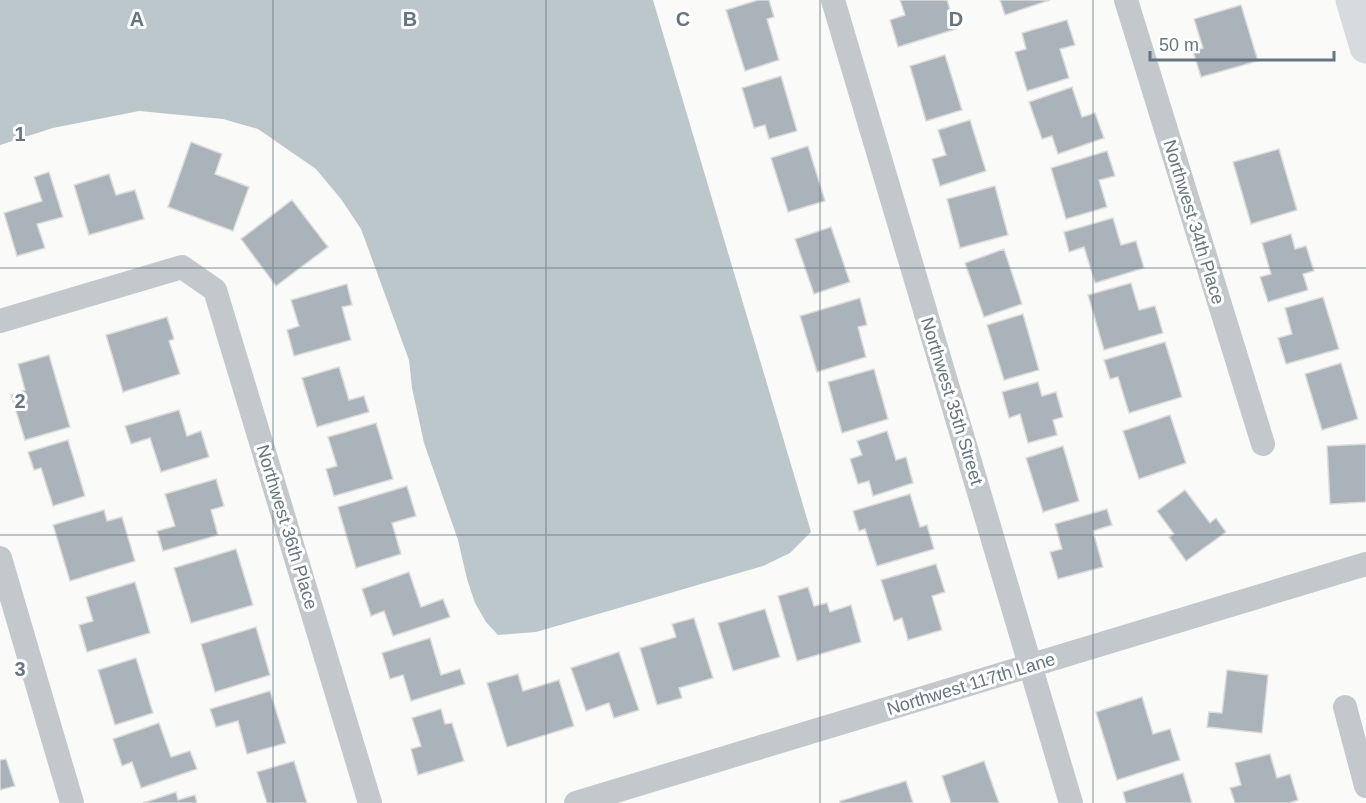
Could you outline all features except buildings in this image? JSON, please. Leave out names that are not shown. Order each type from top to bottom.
[{"type":"main road","points":[[1352,0],[1366,47]]},
{"type":"street","name":"Northwest 35th Street","points":[[833,0],[1071,803]]},
{"type":"street","name":"Northwest 34th Place","points":[[1126,0],[1263,444]]},
{"type":"street","name":"Northwest 36th Place","points":[[0,321],[182,267],[215,291],[370,803]]},
{"type":"street","points":[[0,558],[72,803]]},
{"type":"street","name":"Northwest 117th Lane","points":[[576,803],[1366,564]]},
{"type":"street","points":[[1345,707],[1366,786]]},
{"type":"shaded area","points":[[0,0],[653,0],[811,532],[790,553],[763,566],[536,632],[498,635],[486,622],[475,603],[458,540],[424,443],[412,388],[409,360],[361,229],[341,199],[316,169],[258,129],[223,119],[139,111],[53,128],[0,145]]}]
